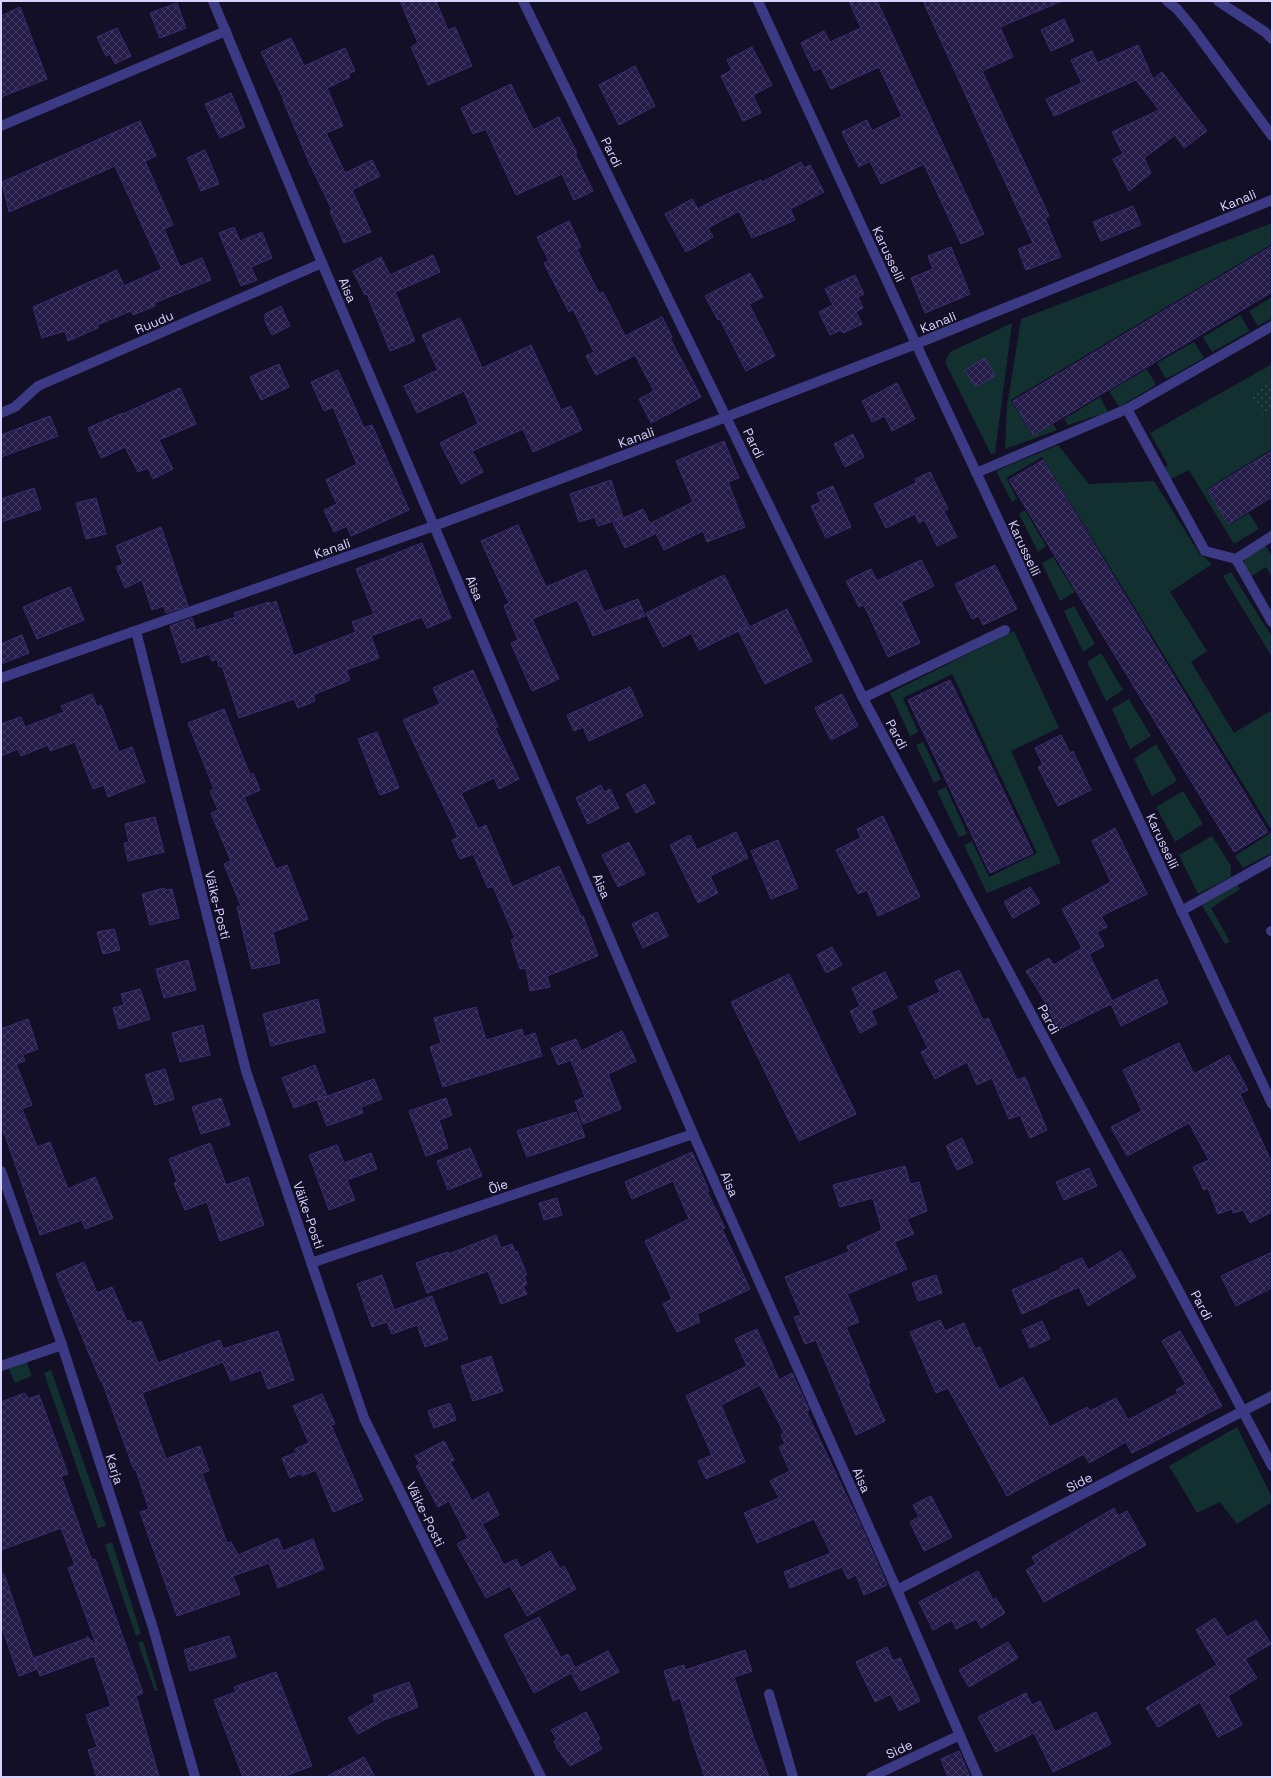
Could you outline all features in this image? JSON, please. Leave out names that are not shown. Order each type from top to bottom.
[{"type":"street","name":"Aisa","points":[[213,1],[322,263],[693,1134],[897,1590],[978,1777]]},
{"type":"street","name":"Pardi","points":[[523,1],[863,698],[1272,1466]]},
{"type":"street","name":"Karusselli","points":[[758,1],[976,473],[1272,1104]]},
{"type":"street","points":[[1167,1],[1192,27],[1272,136]]},
{"type":"street","points":[[1218,1],[1265,32],[1272,39]]},
{"type":"street","points":[[1,126],[226,31]]},
{"type":"street","name":"Kanali","points":[[1,678],[434,526],[727,417],[916,344],[1272,200]]},
{"type":"street","name":"Ruudu","points":[[1,413],[15,407],[38,386],[322,263]]},
{"type":"street","points":[[976,473],[1127,410],[1272,326]]},
{"type":"street","points":[[1127,410],[1205,551],[1236,559],[1272,622]]},
{"type":"street","points":[[1236,559],[1272,536]]},
{"type":"street","points":[[863,698],[1005,630]]},
{"type":"street","name":"Väike-Posti","points":[[136,631],[246,1071],[364,1418],[541,1777]]},
{"type":"street","points":[[1181,911],[1272,860]]},
{"type":"street","name":"Õie","points":[[311,1263],[693,1134]]},
{"type":"street","name":"Karja","points":[[1,1171],[62,1345],[153,1628],[195,1777]]},
{"type":"street","points":[[1,1366],[62,1345]]},
{"type":"street","name":"Side","points":[[897,1590],[1272,1396]]},
{"type":"street","points":[[769,1694],[793,1777]]},
{"type":"street","name":"Side","points":[[871,1777],[960,1735]]},
{"type":"green space","points":[[1272,223],[1272,244],[1011,400],[1032,435],[1053,424],[1057,430],[1005,449],[1007,406],[1021,319]]},
{"type":"green space","points":[[1272,297],[1272,318],[1258,326],[1249,311]]},
{"type":"green space","points":[[1240,315],[1250,331],[1212,352],[1203,337]]},
{"type":"green space","points":[[1012,323],[995,453],[991,454],[945,362],[950,352]]},
{"type":"green space","points":[[1194,342],[1204,358],[1166,379],[1157,363]]},
{"type":"green space","points":[[1272,364],[1272,449],[1207,489],[1228,525],[1249,513],[1259,529],[1234,544],[1189,470],[1171,479],[1163,468],[1168,465],[1150,433]]},
{"type":"green space","points":[[1147,369],[1156,385],[1119,407],[1109,391]]},
{"type":"green space","points":[[1272,381],[1272,411],[1263,416],[1250,395]]},
{"type":"green space","points":[[1100,397],[1108,412],[1068,425],[1064,419]]},
{"type":"green space","points":[[1058,445],[1089,484],[1154,481],[1199,553],[1212,564],[1170,592],[1207,651],[1191,662],[1234,733],[1272,710],[1272,831],[1042,457],[1006,478],[1017,499],[1012,502],[996,471]]},
{"type":"green space","points":[[1025,510],[1046,546],[1038,552],[1019,514]]},
{"type":"green space","points":[[1266,546],[1272,557],[1272,577],[1266,567],[1250,577],[1243,566],[1246,557]]},
{"type":"green space","points":[[1053,557],[1075,592],[1060,601],[1042,563]]},
{"type":"green space","points":[[1231,572],[1272,637],[1272,657],[1223,576]]},
{"type":"green space","points":[[1074,606],[1095,644],[1083,652],[1064,611]]},
{"type":"green space","points":[[1014,631],[1059,728],[1011,751],[1061,863],[987,893],[964,845],[972,841],[989,877],[1037,853],[952,674],[903,698],[918,732],[910,736],[890,693]]},
{"type":"green space","points":[[1101,653],[1123,690],[1106,701],[1087,662]]},
{"type":"green space","points":[[1129,699],[1151,736],[1130,749],[1112,709]]},
{"type":"green space","points":[[923,742],[941,779],[934,783],[916,745]]},
{"type":"green space","points":[[1156,744],[1177,781],[1152,796],[1134,759]]},
{"type":"green space","points":[[946,787],[967,834],[959,837],[937,791]]},
{"type":"green space","points":[[1183,791],[1203,824],[1175,842],[1156,807]]},
{"type":"green space","points":[[1272,832],[1272,853],[1243,868],[1235,856]]},
{"type":"green space","points":[[1212,836],[1231,866],[1231,877],[1198,894],[1179,855]]},
{"type":"green space","points":[[1237,884],[1240,889],[1211,908],[1230,942],[1225,944],[1202,905]]},
{"type":"green space","points":[[26,1361],[32,1376],[15,1383],[8,1367]]},
{"type":"green space","points":[[51,1370],[106,1526],[98,1528],[44,1373]]},
{"type":"green space","points":[[1237,1427],[1272,1497],[1272,1502],[1237,1524],[1220,1502],[1197,1513],[1169,1466]]},
{"type":"green space","points":[[112,1542],[141,1634],[136,1636],[105,1545]]},
{"type":"green space","points":[[143,1641],[158,1691],[155,1691],[138,1643]]},
{"type":"building","points":[[400,1],[436,1],[448,30],[455,27],[472,66],[428,85],[411,47],[418,43]]},
{"type":"building","points":[[849,1],[877,1],[984,234],[961,244],[924,164],[881,184],[870,161],[859,167],[842,132],[867,120],[872,131],[902,116],[879,67],[831,89],[821,68],[814,71],[801,43],[824,31],[830,42],[861,28]]},
{"type":"building","points":[[923,1],[1062,1],[1000,27],[1013,57],[982,71],[1049,216],[1045,218],[1061,257],[1026,270],[1018,249],[1033,243]]},
{"type":"building","points":[[177,3],[186,28],[160,38],[150,13]]},
{"type":"building","points":[[20,7],[47,79],[1,97],[1,16]]},
{"type":"building","points":[[1064,19],[1074,41],[1051,51],[1041,30]]},
{"type":"building","points":[[117,28],[131,56],[115,64],[110,54],[106,56],[97,37]]},
{"type":"building","points":[[291,38],[304,66],[345,48],[355,71],[348,74],[350,77],[327,88],[343,126],[326,133],[345,173],[372,160],[380,176],[352,190],[371,232],[344,243],[330,211],[332,210],[309,162],[284,100],[261,52]]},
{"type":"building","points":[[1138,45],[1153,79],[1162,72],[1207,131],[1184,148],[1175,135],[1144,158],[1151,173],[1129,191],[1113,159],[1123,154],[1112,132],[1159,110],[1136,80],[1054,116],[1046,99],[1082,83],[1071,60],[1092,51],[1097,63]]},
{"type":"building","points":[[752,47],[772,85],[753,95],[761,113],[743,121],[721,76],[732,70],[727,60]]},
{"type":"building","points":[[635,66],[655,106],[619,125],[599,85]]},
{"type":"building","points":[[511,84],[533,130],[559,117],[577,153],[575,154],[593,191],[574,200],[562,174],[516,195],[486,129],[473,134],[461,108]]},
{"type":"building","points":[[231,93],[245,127],[220,138],[205,104]]},
{"type":"building","points":[[140,121],[156,156],[145,161],[173,225],[164,229],[180,267],[202,258],[211,280],[154,303],[155,306],[133,315],[131,311],[97,325],[98,328],[68,341],[65,331],[42,338],[33,307],[117,270],[124,286],[162,269],[115,166],[9,212],[2,182]]},
{"type":"building","points":[[205,150],[219,184],[201,191],[187,158]]},
{"type":"building","points":[[801,162],[804,168],[810,165],[824,192],[790,209],[795,220],[752,238],[739,211],[708,228],[713,237],[686,252],[665,214],[692,199],[698,209],[716,199],[761,180],[762,182]]},
{"type":"building","points":[[1133,206],[1141,225],[1101,241],[1093,222]]},
{"type":"building","points":[[569,221],[581,247],[577,249],[599,294],[603,292],[625,336],[662,317],[672,337],[670,338],[701,397],[651,423],[639,399],[654,391],[635,355],[596,375],[586,356],[594,352],[573,309],[569,312],[544,263],[549,261],[537,237]]},
{"type":"building","points":[[234,227],[240,241],[262,232],[272,258],[251,267],[257,280],[241,286],[219,233]]},
{"type":"building","points":[[1272,246],[1272,292],[1033,435],[1013,401]]},
{"type":"building","points":[[951,247],[970,294],[925,313],[911,278],[933,269],[928,256]]},
{"type":"building","points":[[433,255],[440,272],[395,292],[415,341],[390,351],[367,294],[365,295],[353,271],[381,257],[390,275]]},
{"type":"building","points":[[750,273],[763,297],[749,304],[775,356],[746,371],[720,319],[718,320],[705,296]]},
{"type":"building","points":[[855,275],[864,294],[858,297],[863,308],[856,312],[862,324],[843,333],[841,330],[830,335],[819,312],[833,305],[825,289]]},
{"type":"building","points":[[281,306],[290,326],[272,335],[265,321],[265,314]]},
{"type":"building","points":[[460,318],[482,368],[531,345],[561,410],[571,406],[582,430],[533,452],[523,429],[472,451],[483,472],[461,484],[440,443],[478,424],[464,391],[417,413],[404,386],[438,370],[422,335]]},
{"type":"building","points":[[985,358],[995,376],[975,387],[965,370]]},
{"type":"building","points":[[279,364],[289,387],[261,400],[250,377]]},
{"type":"building","points":[[338,370],[364,428],[372,425],[409,510],[351,536],[347,526],[334,532],[324,510],[337,504],[326,480],[357,464],[333,407],[324,411],[311,382]]},
{"type":"building","points":[[897,383],[915,419],[892,431],[885,416],[872,422],[862,401]]},
{"type":"building","points":[[180,388],[196,424],[159,440],[173,469],[153,479],[148,468],[138,472],[125,447],[101,458],[88,428]]},
{"type":"building","points":[[50,416],[58,436],[1,457],[1,435]]},
{"type":"building","points":[[853,434],[864,457],[845,467],[834,444]]},
{"type":"building","points":[[724,441],[739,478],[728,482],[745,527],[707,542],[703,531],[664,550],[651,523],[693,502],[676,461]]},
{"type":"building","points":[[1272,451],[1272,497],[1228,524],[1208,490]]},
{"type":"building","points":[[1043,460],[1268,832],[1234,852],[1009,480]]},
{"type":"building","points":[[930,472],[948,509],[944,511],[957,537],[937,546],[925,520],[919,523],[915,514],[886,528],[874,504],[916,483],[915,479]]},
{"type":"building","points":[[611,480],[623,518],[598,526],[595,517],[579,522],[570,494]]},
{"type":"building","points":[[833,486],[851,527],[826,538],[811,506],[821,502],[817,493]]},
{"type":"building","points":[[34,488],[41,509],[1,522],[1,499]]},
{"type":"building","points":[[96,498],[106,534],[86,539],[76,503]]},
{"type":"building","points":[[643,509],[655,534],[625,548],[613,523]]},
{"type":"building","points":[[518,525],[546,587],[586,570],[604,612],[638,599],[645,616],[593,636],[577,600],[532,619],[559,679],[532,691],[511,643],[518,640],[504,606],[509,603],[481,541]]},
{"type":"building","points":[[161,527],[188,606],[166,613],[164,606],[152,610],[142,580],[125,588],[116,567],[123,564],[116,546]]},
{"type":"building","points":[[422,543],[451,618],[427,628],[422,617],[371,636],[379,658],[346,670],[350,680],[313,695],[315,701],[298,708],[294,699],[239,718],[222,666],[219,667],[217,659],[212,661],[209,654],[182,663],[170,626],[192,618],[196,630],[236,617],[234,613],[269,602],[270,604],[276,601],[294,656],[356,632],[352,622],[374,614],[356,569]]},
{"type":"building","points":[[921,560],[934,586],[901,602],[920,643],[888,657],[864,605],[859,607],[846,581],[871,569],[877,581]]},
{"type":"building","points":[[995,565],[1017,609],[983,625],[979,616],[972,619],[955,584]]},
{"type":"building","points":[[724,575],[749,626],[699,650],[691,633],[663,647],[646,613]]},
{"type":"building","points":[[70,587],[84,620],[37,639],[23,607]]},
{"type":"building","points":[[787,609],[812,661],[765,684],[739,632]]},
{"type":"building","points":[[22,635],[29,653],[1,664],[1,644]]},
{"type":"building","points":[[473,670],[498,727],[495,728],[519,779],[499,789],[494,778],[461,793],[478,829],[486,825],[512,887],[559,866],[581,916],[583,916],[598,956],[547,976],[550,987],[530,991],[526,968],[520,969],[511,940],[515,938],[493,886],[488,888],[473,854],[460,859],[452,840],[458,837],[403,720],[440,704],[433,688]]},
{"type":"building","points":[[950,680],[1033,853],[990,873],[908,700]]},
{"type":"building","points":[[630,687],[643,716],[589,741],[583,727],[574,731],[567,715]]},
{"type":"building","points":[[92,694],[97,707],[101,705],[119,752],[132,747],[145,782],[108,797],[104,785],[93,789],[75,742],[50,751],[48,745],[21,756],[18,749],[1,756],[1,724],[21,717],[25,727],[64,712],[61,706]]},
{"type":"building","points":[[842,694],[858,726],[831,740],[815,708]]},
{"type":"building","points":[[224,709],[250,775],[253,773],[260,790],[244,797],[276,869],[287,865],[308,919],[273,932],[280,963],[252,969],[237,907],[241,906],[224,864],[231,861],[211,813],[218,810],[210,791],[214,789],[188,723]]},
{"type":"building","points":[[377,732],[399,788],[380,795],[358,739]]},
{"type":"building","points":[[1061,735],[1070,753],[1073,751],[1091,790],[1058,806],[1038,767],[1043,765],[1035,748]]},
{"type":"building","points":[[645,784],[655,803],[636,813],[626,794]]},
{"type":"building","points":[[601,785],[604,792],[610,789],[619,808],[588,824],[576,798]]},
{"type":"building","points":[[883,816],[920,897],[878,916],[867,890],[858,894],[836,850],[861,838],[857,829]]},
{"type":"building","points":[[155,817],[164,852],[128,861],[124,843],[129,842],[125,824]]},
{"type":"building","points":[[1115,828],[1147,894],[1101,916],[1107,927],[1097,932],[1104,946],[1089,954],[1112,1001],[1157,979],[1168,1003],[1121,1026],[1111,1004],[1058,1030],[1043,998],[1026,971],[1049,958],[1054,965],[1082,948],[1062,909],[1111,882],[1092,841]]},
{"type":"building","points":[[736,832],[748,858],[710,876],[718,893],[698,903],[670,845],[690,835],[697,850]]},
{"type":"building","points":[[778,840],[798,888],[771,899],[751,851]]},
{"type":"building","points":[[629,842],[645,874],[618,887],[602,855]]},
{"type":"building","points":[[1030,887],[1040,903],[1013,918],[1004,902]]},
{"type":"building","points":[[164,888],[165,890],[172,889],[179,918],[150,925],[142,894]]},
{"type":"building","points":[[657,912],[668,936],[643,948],[632,924]]},
{"type":"building","points":[[114,929],[120,950],[103,954],[97,932]]},
{"type":"building","points":[[832,947],[842,965],[826,973],[817,955]]},
{"type":"building","points":[[188,960],[196,990],[164,998],[156,969]]},
{"type":"building","points":[[959,970],[983,1020],[988,1018],[1017,1080],[1025,1077],[1047,1130],[1030,1138],[1020,1115],[1009,1119],[992,1078],[977,1085],[967,1062],[935,1079],[921,1052],[928,1048],[908,1007],[940,992],[935,981]]},
{"type":"building","points":[[885,972],[897,998],[871,1011],[877,1024],[860,1033],[850,1011],[860,1006],[852,988]]},
{"type":"building","points":[[789,974],[856,1114],[799,1141],[731,1002]]},
{"type":"building","points":[[140,989],[150,1019],[119,1029],[113,1008],[124,1005],[121,994]]},
{"type":"building","points":[[318,999],[325,1032],[271,1046],[263,1014]]},
{"type":"building","points":[[476,1007],[486,1040],[522,1029],[524,1037],[535,1033],[542,1056],[443,1087],[430,1047],[441,1043],[434,1018]]},
{"type":"building","points":[[28,1019],[38,1049],[22,1055],[25,1061],[16,1064],[32,1105],[22,1109],[37,1147],[50,1142],[68,1189],[95,1177],[113,1218],[85,1229],[82,1220],[40,1235],[1,1127],[1,1029]]},
{"type":"building","points":[[203,1025],[210,1055],[180,1062],[172,1033]]},
{"type":"building","points":[[622,1031],[636,1061],[608,1074],[621,1109],[583,1124],[575,1101],[585,1097],[571,1060],[558,1065],[551,1048],[576,1039],[581,1051]]},
{"type":"building","points":[[1179,1043],[1194,1074],[1229,1055],[1248,1090],[1240,1094],[1272,1163],[1272,1212],[1250,1223],[1243,1210],[1233,1213],[1232,1209],[1218,1214],[1208,1188],[1204,1190],[1193,1167],[1209,1160],[1189,1123],[1127,1156],[1111,1127],[1142,1111],[1123,1070]]},
{"type":"building","points":[[315,1065],[327,1096],[294,1108],[282,1078]]},
{"type":"building","points":[[165,1069],[174,1099],[155,1105],[145,1075]]},
{"type":"building","points":[[374,1079],[382,1099],[361,1107],[363,1113],[327,1126],[317,1100]]},
{"type":"building","points":[[221,1098],[230,1125],[201,1134],[192,1107]]},
{"type":"building","points":[[446,1098],[452,1115],[439,1120],[448,1148],[426,1156],[409,1111]]},
{"type":"building","points":[[576,1112],[585,1137],[527,1157],[517,1131]]},
{"type":"building","points":[[962,1138],[973,1163],[957,1170],[946,1146]]},
{"type":"building","points":[[210,1143],[226,1185],[248,1177],[264,1225],[220,1241],[207,1202],[185,1210],[174,1183],[177,1182],[169,1159]]},
{"type":"building","points":[[337,1145],[344,1163],[371,1153],[377,1169],[347,1180],[355,1200],[329,1210],[309,1155]]},
{"type":"building","points":[[470,1148],[482,1176],[448,1190],[437,1161]]},
{"type":"building","points":[[692,1152],[709,1191],[707,1192],[725,1228],[722,1229],[750,1289],[697,1314],[700,1322],[677,1332],[663,1304],[672,1299],[645,1241],[689,1219],[673,1181],[632,1199],[625,1182]]},
{"type":"building","points":[[905,1166],[910,1184],[919,1182],[927,1211],[907,1219],[914,1234],[894,1242],[907,1269],[847,1294],[859,1322],[846,1327],[870,1383],[868,1384],[885,1421],[856,1435],[816,1340],[805,1344],[794,1317],[801,1315],[785,1277],[849,1252],[847,1246],[882,1230],[873,1198],[840,1207],[833,1185]]},
{"type":"building","points":[[1089,1168],[1097,1186],[1064,1200],[1056,1182]]},
{"type":"building","points":[[557,1198],[562,1215],[544,1220],[539,1203]]},
{"type":"building","points":[[496,1235],[501,1248],[512,1244],[515,1252],[517,1251],[527,1275],[524,1276],[527,1284],[523,1286],[527,1294],[501,1304],[488,1271],[427,1293],[416,1263],[448,1252],[449,1254]]},
{"type":"building","points":[[1121,1251],[1136,1277],[1088,1306],[1079,1287],[1022,1314],[1012,1290],[1061,1269],[1060,1267],[1082,1258],[1088,1270]]},
{"type":"building","points":[[1272,1252],[1272,1288],[1236,1306],[1221,1276]]},
{"type":"building","points":[[84,1262],[97,1293],[112,1287],[127,1321],[130,1320],[132,1324],[141,1321],[158,1363],[220,1340],[223,1349],[278,1331],[294,1380],[268,1389],[261,1370],[231,1381],[223,1362],[142,1393],[166,1459],[200,1446],[209,1471],[202,1473],[227,1543],[231,1542],[238,1555],[278,1538],[283,1551],[313,1539],[324,1569],[278,1588],[269,1563],[233,1576],[240,1594],[177,1616],[140,1512],[149,1509],[136,1470],[134,1470],[102,1381],[101,1382],[56,1274]]},
{"type":"building","points":[[382,1275],[394,1310],[432,1296],[448,1339],[425,1347],[417,1325],[392,1334],[387,1322],[372,1327],[357,1284]]},
{"type":"building","points":[[936,1275],[942,1293],[918,1301],[912,1283]]},
{"type":"building","points":[[940,1320],[945,1331],[964,1323],[975,1349],[980,1347],[999,1390],[1023,1377],[1050,1427],[1087,1407],[1090,1411],[1116,1398],[1128,1420],[1178,1393],[1176,1390],[1186,1384],[1162,1341],[1180,1331],[1222,1406],[1132,1453],[1126,1442],[1089,1463],[1084,1454],[1007,1496],[948,1388],[936,1393],[910,1332]]},
{"type":"building","points":[[1042,1321],[1050,1339],[1030,1348],[1022,1330]]},
{"type":"building","points":[[757,1329],[779,1380],[792,1373],[809,1410],[806,1411],[861,1526],[887,1585],[864,1595],[856,1575],[848,1579],[842,1567],[790,1588],[784,1572],[831,1553],[814,1519],[757,1543],[744,1513],[779,1498],[770,1481],[790,1471],[779,1447],[785,1444],[781,1435],[784,1433],[760,1385],[721,1405],[745,1462],[706,1479],[698,1461],[712,1455],[686,1396],[747,1366],[735,1339]]},
{"type":"building","points":[[491,1356],[503,1391],[473,1401],[461,1366]]},
{"type":"building","points":[[25,1393],[28,1399],[39,1395],[68,1474],[61,1476],[92,1560],[95,1559],[143,1693],[136,1696],[159,1777],[97,1777],[88,1750],[97,1747],[86,1715],[111,1706],[94,1656],[40,1676],[34,1658],[87,1638],[87,1636],[97,1646],[68,1568],[75,1565],[61,1528],[1,1550],[1,1402]]},
{"type":"building","points":[[322,1394],[335,1424],[331,1425],[363,1500],[333,1512],[316,1470],[302,1476],[301,1473],[290,1478],[282,1458],[297,1452],[295,1449],[309,1443],[293,1406]]},
{"type":"building","points":[[450,1403],[456,1420],[434,1428],[428,1411]]},
{"type":"building","points":[[444,1441],[454,1460],[450,1462],[472,1501],[488,1492],[499,1515],[482,1524],[504,1565],[516,1559],[521,1568],[550,1551],[560,1569],[564,1566],[576,1589],[527,1616],[510,1586],[486,1598],[457,1544],[468,1538],[449,1501],[438,1507],[416,1466],[420,1464],[415,1456]]},
{"type":"building","points":[[931,1496],[952,1537],[924,1551],[910,1522],[919,1517],[913,1505]]},
{"type":"building","points":[[1114,1508],[1118,1516],[1127,1511],[1146,1545],[1044,1602],[1026,1570],[1036,1564],[1032,1557]]},
{"type":"building","points":[[978,1571],[993,1600],[996,1598],[1005,1613],[981,1628],[976,1619],[956,1629],[952,1620],[933,1630],[919,1602]]},
{"type":"building","points":[[4,1574],[37,1669],[19,1676],[1,1625],[1,1575]]},
{"type":"building","points":[[539,1617],[561,1658],[568,1654],[575,1668],[608,1651],[619,1672],[581,1691],[571,1673],[534,1693],[504,1635]]},
{"type":"building","points":[[1215,1618],[1227,1637],[1256,1620],[1271,1644],[1245,1659],[1257,1678],[1228,1696],[1242,1725],[1218,1737],[1200,1702],[1158,1727],[1146,1708],[1217,1665],[1196,1630]]},
{"type":"building","points":[[229,1636],[236,1657],[190,1671],[184,1650]]},
{"type":"building","points":[[1008,1642],[1018,1658],[969,1687],[959,1670]]},
{"type":"building","points":[[887,1647],[893,1661],[900,1658],[920,1701],[899,1711],[891,1694],[875,1702],[856,1662]]},
{"type":"building","points":[[745,1650],[752,1671],[734,1677],[754,1739],[769,1777],[705,1777],[689,1731],[680,1698],[673,1701],[664,1671],[684,1665],[685,1670]]},
{"type":"building","points":[[276,1672],[312,1766],[282,1777],[243,1777],[214,1700],[236,1692],[234,1687]]},
{"type":"building","points":[[409,1682],[418,1707],[384,1720],[358,1734],[348,1718],[375,1702],[373,1695]]},
{"type":"building","points":[[1026,1693],[1032,1705],[1040,1701],[1055,1732],[1096,1712],[1111,1744],[1053,1772],[1034,1733],[996,1752],[978,1717]]},
{"type":"building","points":[[586,1712],[600,1739],[597,1740],[602,1749],[570,1766],[558,1750],[554,1741],[557,1740],[551,1730]]},
{"type":"building","points":[[959,1751],[970,1777],[948,1777],[941,1759]]},
{"type":"building","points":[[364,1757],[375,1777],[326,1777]]}]
